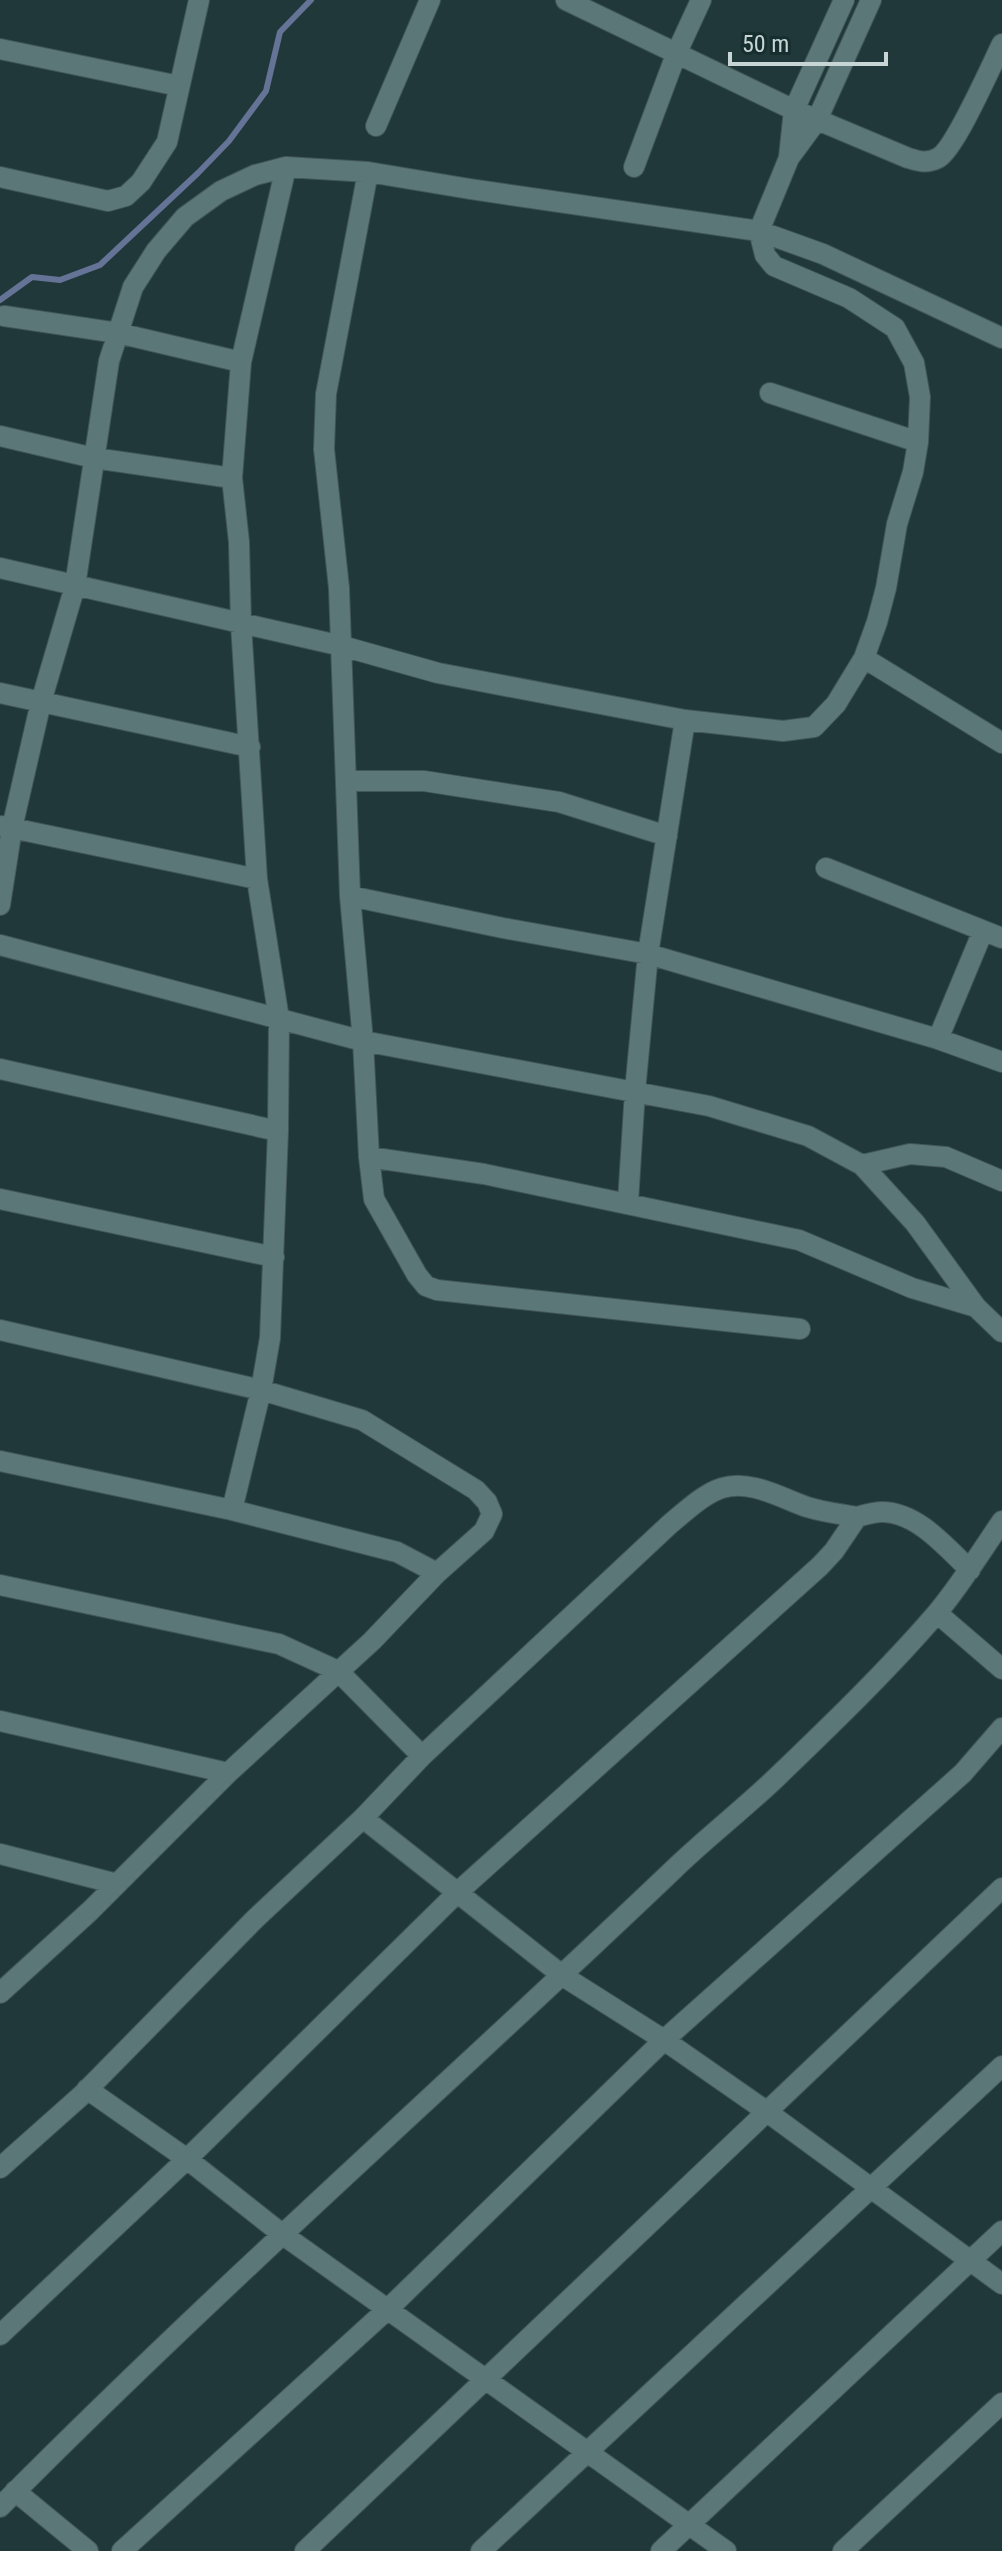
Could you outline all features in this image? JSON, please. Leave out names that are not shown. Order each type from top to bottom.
[{"type":"street","points":[[0,177],[108,201],[126,196],[141,182],[167,142],[199,0]]},
{"type":"street","points":[[376,126],[430,0]]},
{"type":"street","points":[[566,0],[794,110],[925,163],[940,157],[954,138],[1002,44]]},
{"type":"street","points":[[634,167],[677,52],[701,0]]},
{"type":"street","points":[[789,158],[794,110],[844,0]]},
{"type":"street","points":[[0,568],[342,646],[438,673],[685,720],[783,731],[814,727],[836,704],[864,658],[886,588],[897,524],[913,472],[920,397],[914,363],[895,328],[849,298],[774,266],[765,255],[759,231],[789,158],[817,120],[871,0]]},
{"type":"street","points":[[0,49],[179,86]]},
{"type":"street","points":[[0,905],[6,827],[75,586],[109,361],[133,287],[156,251],[185,217],[221,191],[255,175],[286,167],[368,172],[759,231],[823,254],[1002,336]]},
{"type":"street","points":[[232,1510],[261,1390],[270,1338],[279,1019],[257,879],[239,542],[232,478],[241,362],[286,167]]},
{"type":"street","points":[[368,172],[326,394],[324,449],[339,588],[350,896],[374,1199],[426,1286],[477,1296],[800,1329]]},
{"type":"street","points":[[4,316],[118,333],[241,362]]},
{"type":"street","points":[[770,393],[918,442]]},
{"type":"street","points":[[0,436],[94,458],[232,478]]},
{"type":"street","points":[[864,658],[1002,743]]},
{"type":"street","points":[[0,693],[250,747]]},
{"type":"street","points":[[628,1202],[648,954],[685,720]]},
{"type":"street","points":[[347,781],[424,781],[559,802],[667,836]]},
{"type":"street","points":[[6,827],[257,879]]},
{"type":"street","points":[[826,868],[992,935],[938,1039]]},
{"type":"street","points":[[350,896],[648,954],[938,1039],[1002,1062]]},
{"type":"street","points":[[0,945],[363,1041],[709,1106],[808,1136],[862,1165],[915,1223],[976,1307],[1002,1332]]},
{"type":"street","points":[[0,1069],[278,1131]]},
{"type":"street","points":[[862,1165],[910,1154],[946,1157],[1002,1181]]},
{"type":"street","points":[[369,1157],[484,1174],[799,1240],[912,1288],[976,1307]]},
{"type":"street","points":[[0,1199],[274,1257]]},
{"type":"street","points":[[0,1330],[261,1390],[362,1420],[476,1490],[487,1502],[492,1514],[484,1531],[437,1573],[372,1641],[228,1773],[117,1884],[5,1983]]},
{"type":"street","points":[[0,1461],[232,1510],[397,1552],[437,1573]]},
{"type":"street","points":[[0,2168],[87,2089],[422,1756],[670,1524],[702,1499],[721,1488],[739,1486],[757,1488],[813,1508],[857,1517],[882,1512],[908,1518],[939,1540],[970,1570]]},
{"type":"street","points":[[0,2335],[187,2159],[458,1892],[820,1566],[857,1517]]},
{"type":"street","points":[[0,2507],[282,2234],[778,1776],[937,1613],[1002,1521]]},
{"type":"street","points":[[0,1585],[279,1644],[338,1671],[422,1756]]},
{"type":"street","points":[[937,1613],[1002,1669]]},
{"type":"street","points":[[0,1721],[228,1773]]},
{"type":"street","points":[[122,2551],[389,2308],[664,2040],[963,1773],[1002,1728]]},
{"type":"street","points":[[363,1818],[563,1976],[664,2040],[766,2111],[1002,2284]]},
{"type":"street","points":[[0,1854],[117,1884]]},
{"type":"street","points":[[305,2551],[1002,1888]]},
{"type":"street","points":[[481,2551],[1002,2066]]},
{"type":"street","points":[[87,2089],[187,2159],[282,2234],[726,2551]]},
{"type":"street","points":[[661,2551],[1002,2231]]},
{"type":"street","points":[[843,2551],[1002,2403]]},
{"type":"street","points":[[15,2491],[88,2551]]},
{"type":"waterway","points":[[0,300],[32,277],[60,280],[100,265],[198,173],[229,141],[266,91],[280,32],[311,0]]}]
